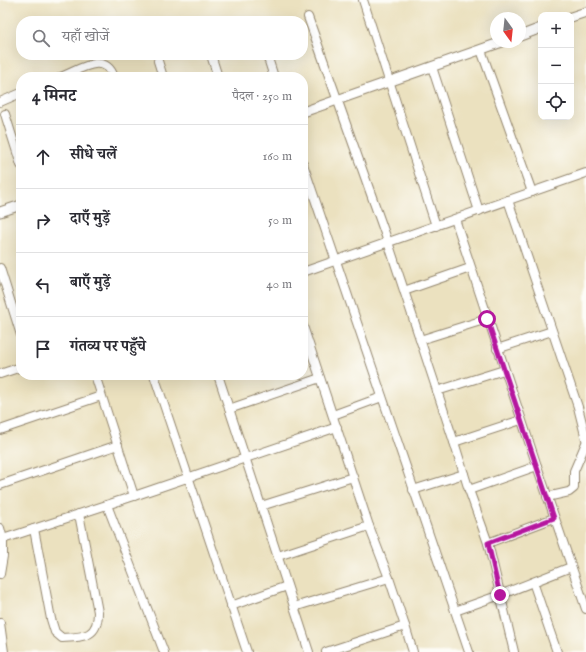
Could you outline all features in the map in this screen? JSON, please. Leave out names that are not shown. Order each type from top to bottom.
[{"type":"street","points":[[363,0],[436,226]]},
{"type":"street","points":[[574,16],[586,12]]},
{"type":"street","points":[[308,17],[388,242],[469,490],[488,543],[514,652]]},
{"type":"street","points":[[526,34],[538,29]]},
{"type":"street","points":[[308,110],[490,47]]},
{"type":"street","points":[[481,50],[532,192]]},
{"type":"street","points":[[213,60],[216,72]]},
{"type":"street","points":[[269,60],[272,72]]},
{"type":"street","points":[[158,61],[161,72]]},
{"type":"street","points":[[74,72],[94,64],[103,63],[113,72]]},
{"type":"street","points":[[432,67],[479,211]]},
{"type":"street","points":[[0,102],[16,96]]},
{"type":"street","points":[[5,114],[16,149]]},
{"type":"street","points":[[308,270],[586,173]]},
{"type":"street","points":[[308,179],[469,652]]},
{"type":"street","points":[[508,200],[578,407],[586,439]]},
{"type":"street","points":[[0,212],[16,207]]},
{"type":"street","points":[[455,219],[504,370],[586,608]]},
{"type":"street","points":[[0,268],[16,319]]},
{"type":"street","points":[[404,291],[470,268]]},
{"type":"street","points":[[420,340],[487,319]]},
{"type":"street","points":[[497,349],[552,331]]},
{"type":"street","points":[[308,341],[369,526],[389,578],[413,652]]},
{"type":"street","points":[[0,374],[16,369]]},
{"type":"street","points":[[437,391],[504,370]]},
{"type":"street","points":[[229,409],[320,378]]},
{"type":"street","points":[[96,380],[134,496]]},
{"type":"street","points":[[156,380],[247,652]]},
{"type":"street","points":[[220,380],[309,652]]},
{"type":"street","points":[[0,430],[101,396]]},
{"type":"street","points":[[333,415],[382,397]]},
{"type":"street","points":[[454,442],[521,420]]},
{"type":"street","points":[[3,539],[337,427]]},
{"type":"street","points":[[547,497],[569,492],[574,488],[574,471],[586,443]]},
{"type":"street","points":[[0,485],[118,445]]},
{"type":"street","points":[[469,490],[537,466]]},
{"type":"street","points":[[414,490],[464,474]]},
{"type":"street","points":[[261,506],[353,477]]},
{"type":"street","points":[[107,505],[164,652]]},
{"type":"street","points":[[34,529],[54,632],[62,638],[89,634],[94,631],[96,627],[98,612],[79,514]]},
{"type":"street","points":[[488,543],[554,518]]},
{"type":"street","points":[[278,556],[369,526]]},
{"type":"street","points":[[0,528],[3,539],[3,556],[0,574]]},
{"type":"street","points":[[455,611],[571,567]]},
{"type":"street","points":[[294,607],[389,578]]},
{"type":"street","points":[[533,582],[557,652]]},
{"type":"street","points":[[231,606],[287,586]]},
{"type":"street","points":[[0,623],[4,652]]},
{"type":"street","points":[[326,652],[405,626]]},
{"type":"route","points":[[487,319],[554,518],[488,543],[500,595]]}]
